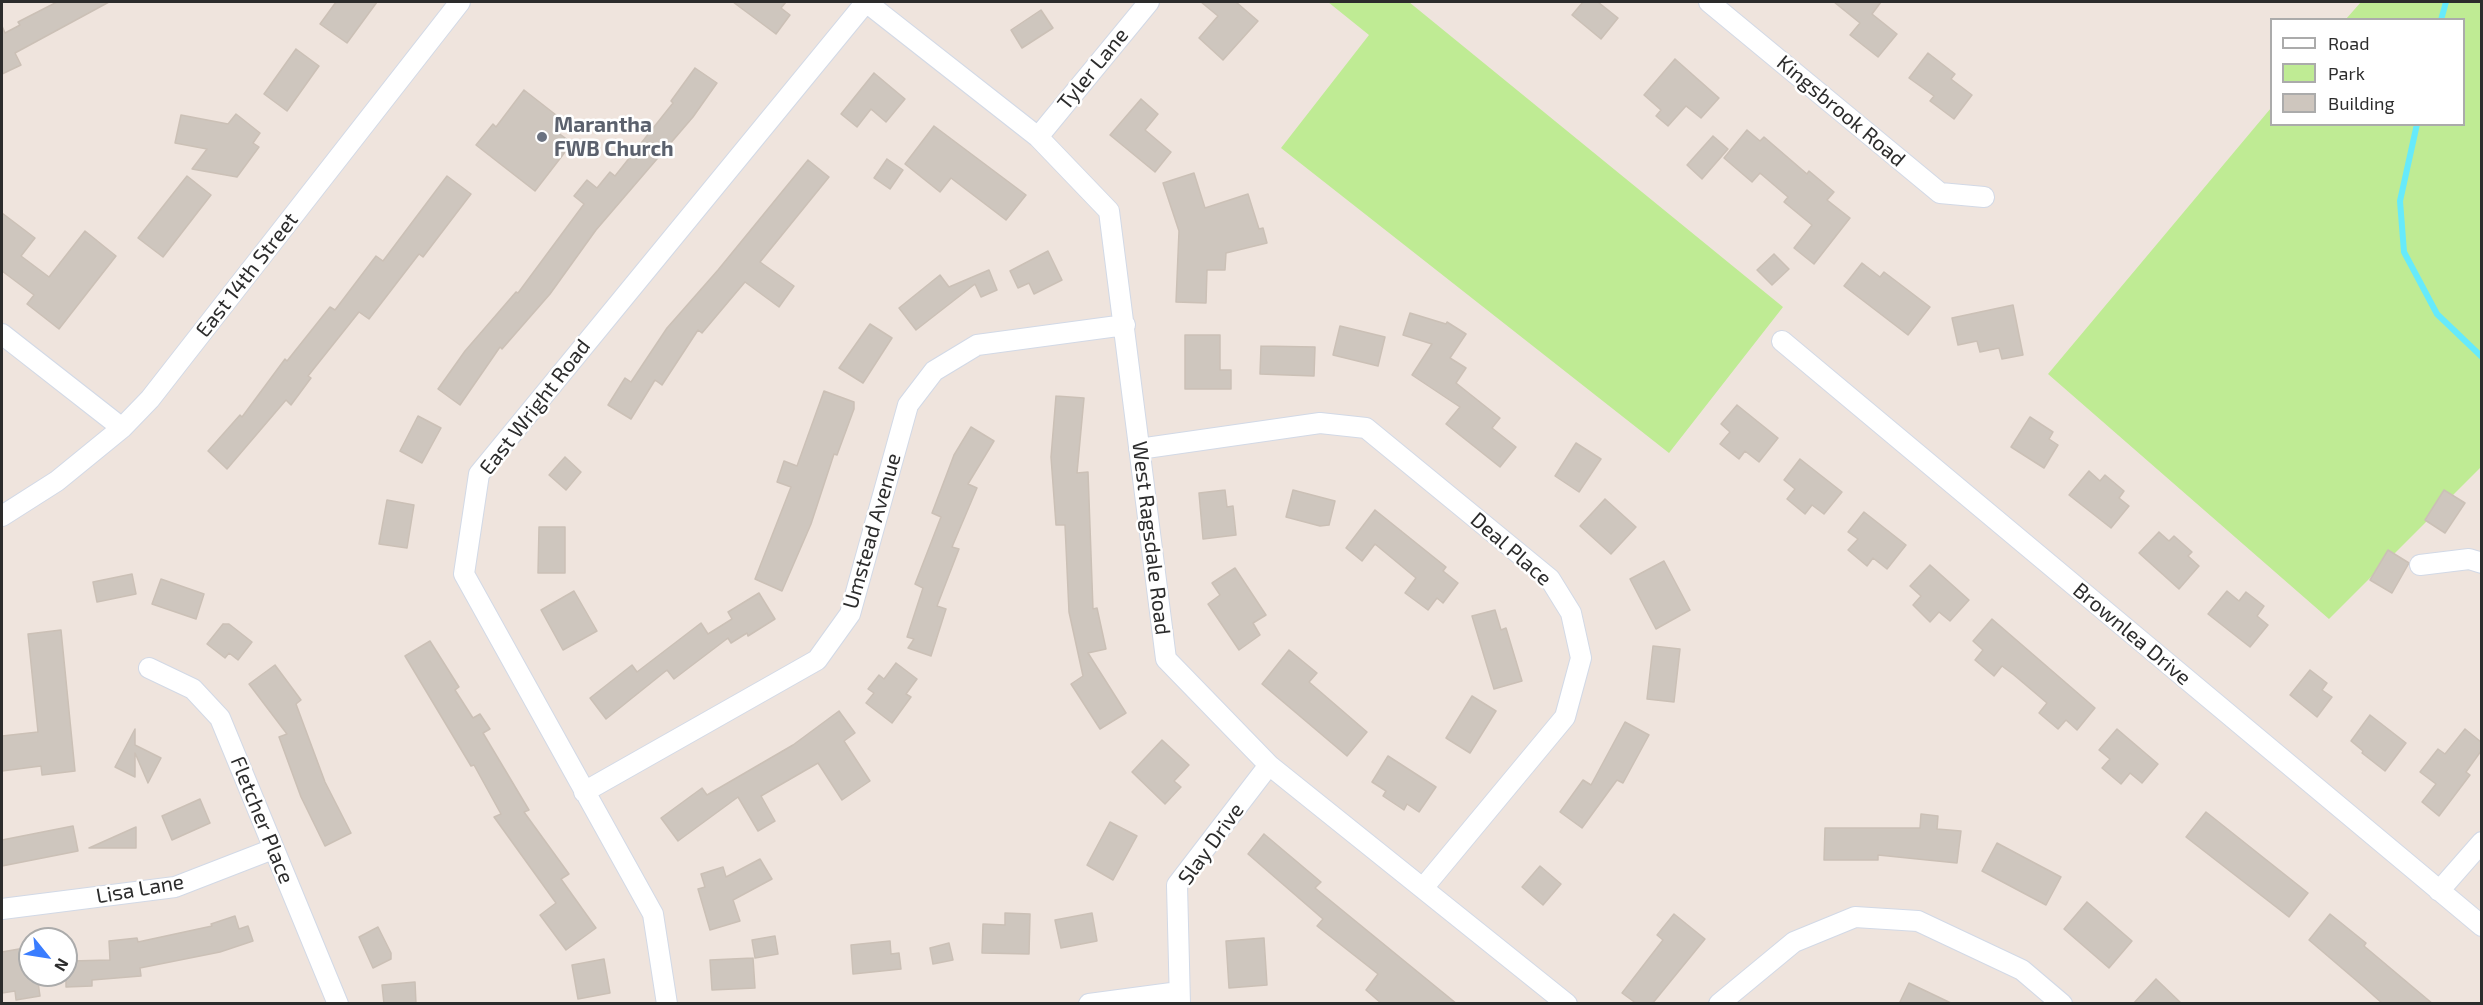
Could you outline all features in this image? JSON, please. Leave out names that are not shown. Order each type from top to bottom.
[{"type":"street","name":"East 14th Street","points":[[2,516],[57,481],[122,428],[150,399],[460,2]]},
{"type":"street","name":"West Ragsdale Road","points":[[866,2],[1038,137],[1109,211],[1166,659],[1269,765],[1567,1004]]},
{"type":"street","name":"East Wright Road","points":[[667,1004],[653,914],[464,574],[479,474],[866,2]]},
{"type":"street","name":"Tyler Lane","points":[[1038,137],[1149,2]]},
{"type":"street","name":"Kingsbrook Road","points":[[1709,2],[1940,193],[1984,197]]},
{"type":"street","name":"Umstead Avenue","points":[[584,792],[817,660],[850,614],[908,405],[934,370],[977,345],[1125,325]]},
{"type":"street","points":[[2,334],[122,428]]},
{"type":"street","name":"Brownlea Drive","points":[[1782,341],[2481,926]]},
{"type":"street","name":"Deal Place","points":[[1139,449],[1320,423],[1366,428],[1550,579],[1571,613],[1581,658],[1565,717],[1423,888]]},
{"type":"street","points":[[2420,565],[2469,559],[2481,563]]},
{"type":"street","name":"Fletcher Place","points":[[149,668],[192,689],[220,718],[338,1004]]},
{"type":"street","name":"Slay Drive","points":[[1179,998],[1177,885],[1269,765]]},
{"type":"street","points":[[2439,891],[2481,842]]},
{"type":"street","name":"Lisa Lane","points":[[2,909],[176,887],[273,849]]},
{"type":"street","points":[[1719,1004],[1794,942],[1855,917],[1918,921],[2022,970],[2062,1004]]},
{"type":"street","points":[[1089,1004],[1179,998]]},
{"type":"green space","points":[[1328,2],[1409,2],[1783,307],[1669,453],[1281,148],[1369,35]]},
{"type":"green space","points":[[2361,2],[2481,2],[2481,467],[2329,619],[2048,374],[2270,109],[2270,126],[2465,126],[2465,18],[2347,18]]},
{"type":"building","points":[[57,2],[109,2],[15,53],[21,65],[2,74],[2,26],[5,33],[20,25],[18,22]]},
{"type":"building","points":[[336,2],[377,2],[347,43],[320,24]]},
{"type":"building","points":[[733,2],[786,2],[781,8],[790,15],[776,34]]},
{"type":"building","points":[[1201,2],[1236,2],[1258,21],[1223,60],[1199,38],[1218,16]]},
{"type":"building","points":[[1583,2],[1598,2],[1618,18],[1601,39],[1572,15]]},
{"type":"building","points":[[1834,2],[1881,2],[1872,14],[1897,34],[1878,57],[1850,35],[1860,23]]},
{"type":"building","points":[[1041,10],[1053,28],[1022,48],[1011,30]]},
{"type":"building","points":[[296,49],[319,66],[287,111],[264,94]]},
{"type":"building","points":[[1928,53],[1955,74],[1951,79],[1972,95],[1954,119],[1930,101],[1934,96],[1909,78]]},
{"type":"building","points":[[1675,59],[1719,98],[1701,118],[1686,106],[1668,126],[1656,116],[1661,110],[1644,95]]},
{"type":"building","points":[[695,68],[717,83],[693,117],[596,230],[550,294],[502,349],[500,347],[460,405],[438,389],[465,351],[516,292],[518,293],[584,204],[574,196],[587,180],[597,188],[610,172],[615,176],[673,103],[671,101]]},
{"type":"building","points":[[874,73],[905,99],[886,122],[871,109],[857,127],[841,114]]},
{"type":"building","name":"Marantha FWB Church","points":[[524,90],[565,122],[557,132],[572,143],[535,191],[476,145],[493,124],[496,127]]},
{"type":"building","points":[[1141,99],[1158,114],[1145,130],[1171,152],[1155,172],[1110,135]]},
{"type":"building","points":[[236,114],[260,133],[253,143],[259,147],[237,177],[192,169],[207,149],[175,143],[181,115],[228,124]]},
{"type":"building","points":[[934,126],[1026,195],[1006,220],[951,178],[940,192],[905,164]]},
{"type":"building","points":[[1747,130],[1760,141],[1764,137],[1807,174],[1809,171],[1834,192],[1827,200],[1850,218],[1814,264],[1794,248],[1812,225],[1784,202],[1788,197],[1760,173],[1752,182],[1724,158]]},
{"type":"building","points":[[1713,136],[1728,149],[1702,179],[1687,165]]},
{"type":"building","points":[[887,159],[903,170],[890,189],[874,178]]},
{"type":"building","points":[[808,160],[829,177],[760,262],[794,286],[779,307],[745,282],[702,333],[698,330],[662,385],[655,380],[631,419],[608,405],[625,378],[631,382],[667,328]]},
{"type":"building","points":[[1194,173],[1205,208],[1248,194],[1259,229],[1263,228],[1267,243],[1226,253],[1225,270],[1207,270],[1206,303],[1176,302],[1179,231],[1163,183]]},
{"type":"building","points":[[187,176],[211,195],[163,257],[138,238]]},
{"type":"building","points":[[447,176],[471,194],[423,257],[419,254],[369,319],[359,312],[308,376],[311,378],[291,405],[286,400],[227,469],[208,451],[240,415],[242,417],[285,359],[287,361],[330,307],[335,310],[376,256],[383,261]]},
{"type":"building","points":[[2,213],[35,238],[21,256],[49,277],[85,231],[116,256],[59,329],[27,304],[34,295],[2,271]]},
{"type":"building","points":[[1048,251],[1062,280],[1034,294],[1029,283],[1018,288],[1010,271]]},
{"type":"building","points":[[1774,254],[1789,269],[1772,285],[1757,270]]},
{"type":"building","points":[[1862,263],[1880,277],[1884,272],[1930,307],[1908,335],[1844,286]]},
{"type":"building","points":[[989,270],[997,290],[981,297],[975,284],[916,330],[899,308],[940,275],[949,287]]},
{"type":"building","points":[[2013,305],[2023,355],[2002,359],[1999,348],[1980,352],[1977,341],[1958,345],[1952,318]]},
{"type":"building","points":[[1410,313],[1446,324],[1447,322],[1466,334],[1450,358],[1466,368],[1456,383],[1500,418],[1492,428],[1516,447],[1500,467],[1446,424],[1460,407],[1412,375],[1432,344],[1403,335]]},
{"type":"building","points":[[870,324],[892,338],[863,383],[839,368]]},
{"type":"building","points":[[1340,326],[1385,337],[1378,366],[1333,355]]},
{"type":"building","points":[[1185,335],[1220,335],[1220,370],[1231,370],[1231,389],[1185,389]]},
{"type":"building","points":[[1261,346],[1315,347],[1314,376],[1260,374]]},
{"type":"building","points":[[824,391],[854,402],[854,409],[837,455],[834,454],[811,524],[782,591],[755,579],[791,487],[777,482],[784,461],[797,466]]},
{"type":"building","points":[[1056,396],[1084,398],[1077,473],[1088,472],[1093,609],[1097,608],[1106,649],[1088,653],[1126,713],[1100,729],[1071,684],[1083,676],[1069,612],[1065,525],[1056,525],[1051,457]]},
{"type":"building","points":[[1737,405],[1778,438],[1759,462],[1745,451],[1739,459],[1720,444],[1730,432],[1721,424]]},
{"type":"building","points":[[418,416],[441,428],[422,463],[400,451]]},
{"type":"building","points":[[2030,417],[2053,432],[2049,439],[2058,445],[2044,468],[2011,447]]},
{"type":"building","points":[[971,427],[994,441],[968,484],[977,488],[952,547],[959,549],[937,606],[946,609],[931,656],[908,648],[914,639],[907,637],[923,588],[915,584],[941,517],[932,513],[954,455]]},
{"type":"building","points":[[1576,443],[1601,459],[1579,492],[1555,476]]},
{"type":"building","points":[[565,457],[581,472],[566,490],[549,475]]},
{"type":"building","points":[[1800,459],[1842,492],[1824,514],[1812,505],[1805,514],[1787,499],[1795,489],[1784,480]]},
{"type":"building","points":[[2089,471],[2100,481],[2105,475],[2124,491],[2119,498],[2129,506],[2111,528],[2069,495]]},
{"type":"building","points":[[1225,490],[1227,507],[1233,506],[1236,535],[1203,539],[1199,493]]},
{"type":"building","points":[[1293,490],[1335,501],[1329,525],[1320,526],[1286,517]]},
{"type":"building","points":[[2444,490],[2465,503],[2445,533],[2425,520]]},
{"type":"building","points":[[1605,499],[1636,527],[1611,554],[1580,526]]},
{"type":"building","points":[[387,500],[414,505],[407,548],[379,544]]},
{"type":"building","points":[[1375,510],[1446,567],[1443,571],[1458,583],[1443,603],[1437,598],[1428,610],[1405,593],[1416,578],[1375,544],[1362,561],[1346,548]]},
{"type":"building","points":[[1864,512],[1906,545],[1887,569],[1873,558],[1867,566],[1848,550],[1858,539],[1848,532]]},
{"type":"building","points":[[539,527],[565,527],[565,573],[538,573]]},
{"type":"building","points":[[2159,532],[2169,541],[2174,536],[2192,552],[2188,556],[2199,566],[2179,589],[2139,553]]},
{"type":"building","points":[[2388,550],[2409,563],[2392,593],[2370,580]]},
{"type":"building","points":[[1664,561],[1690,610],[1656,629],[1630,579]]},
{"type":"building","points":[[1930,565],[1969,600],[1950,621],[1939,612],[1930,622],[1913,605],[1921,596],[1910,586]]},
{"type":"building","points":[[1235,568],[1266,615],[1253,623],[1260,635],[1239,650],[1208,604],[1220,595],[1212,583]]},
{"type":"building","points":[[132,574],[136,594],[97,602],[93,582]]},
{"type":"building","points":[[161,579],[204,594],[196,619],[152,604]]},
{"type":"building","points":[[574,591],[597,631],[563,650],[541,610]]},
{"type":"building","points":[[2227,591],[2239,601],[2246,592],[2264,606],[2257,616],[2268,625],[2250,647],[2208,614]]},
{"type":"building","points":[[759,593],[775,619],[748,636],[747,633],[731,643],[728,638],[674,679],[667,670],[606,719],[590,698],[632,665],[637,672],[701,623],[708,634],[732,619],[728,612]]},
{"type":"building","points":[[1495,610],[1501,630],[1506,628],[1522,681],[1494,689],[1472,616]]},
{"type":"building","points":[[1992,619],[2095,708],[2077,730],[2066,720],[2058,729],[2039,713],[2047,703],[2002,666],[1994,676],[1975,660],[1983,650],[1973,641]]},
{"type":"building","points":[[223,624],[229,624],[252,642],[238,660],[229,653],[225,658],[207,644]]},
{"type":"building","points":[[61,630],[75,771],[42,775],[41,766],[2,771],[2,736],[38,732],[28,634]]},
{"type":"building","points":[[430,641],[459,687],[455,690],[473,718],[480,714],[490,729],[483,733],[529,810],[524,812],[569,874],[561,879],[596,928],[566,950],[540,915],[556,903],[494,817],[501,814],[474,765],[471,766],[405,656]]},
{"type":"building","points":[[1653,646],[1680,649],[1674,702],[1647,699]]},
{"type":"building","points":[[1289,650],[1317,673],[1309,682],[1367,732],[1347,756],[1262,684]]},
{"type":"building","points":[[896,663],[917,679],[906,694],[911,697],[892,723],[866,703],[874,693],[868,689],[879,675],[884,679]]},
{"type":"building","points":[[275,665],[301,700],[296,704],[325,782],[351,833],[325,846],[301,797],[279,737],[287,734],[249,684]]},
{"type":"building","points":[[2310,670],[2327,683],[2322,690],[2332,697],[2317,717],[2290,695]]},
{"type":"building","points":[[1472,696],[1496,711],[1470,753],[1446,738]]},
{"type":"building","points":[[839,711],[855,733],[844,741],[870,781],[842,800],[818,763],[761,796],[775,821],[758,831],[738,797],[678,841],[661,818],[702,788],[707,795],[793,745]]},
{"type":"building","points":[[2370,715],[2406,743],[2385,771],[2351,741]]},
{"type":"building","points":[[1625,722],[1649,735],[1623,783],[1617,780],[1582,828],[1560,812],[1583,780],[1591,785]]},
{"type":"building","points":[[135,729],[135,745],[161,758],[148,783],[135,753],[135,777],[115,767]]},
{"type":"building","points":[[2117,729],[2158,764],[2142,783],[2130,773],[2121,784],[2102,768],[2110,759],[2099,750]]},
{"type":"building","points":[[2465,729],[2481,742],[2481,751],[2466,772],[2470,775],[2439,816],[2422,802],[2436,784],[2420,772],[2438,749],[2445,754]]},
{"type":"building","points":[[1162,740],[1189,765],[1174,781],[1181,787],[1165,804],[1132,772]]},
{"type":"building","points":[[1388,756],[1436,787],[1419,812],[1407,804],[1404,810],[1383,796],[1386,791],[1372,782]]},
{"type":"building","points":[[200,799],[210,823],[172,840],[162,816]]},
{"type":"building","points":[[2206,812],[2308,893],[2289,917],[2186,837]]},
{"type":"building","points":[[1921,814],[1938,816],[1937,829],[1961,831],[1957,863],[1878,855],[1878,860],[1824,860],[1825,828],[1920,828]]},
{"type":"building","points":[[1110,822],[1137,836],[1113,880],[1087,865]]},
{"type":"building","points":[[73,826],[78,851],[2,866],[2,840]]},
{"type":"building","points":[[136,827],[136,848],[89,848]]},
{"type":"building","points":[[1264,834],[1321,882],[1315,888],[1457,1004],[1382,1004],[1366,990],[1378,974],[1317,926],[1323,919],[1248,854]]},
{"type":"building","points":[[1997,843],[2061,877],[2046,905],[1982,871]]},
{"type":"building","points":[[760,859],[772,879],[733,900],[740,921],[710,930],[698,889],[705,887],[701,874],[723,867],[726,877]]},
{"type":"building","points":[[1540,866],[1561,884],[1543,905],[1522,887]]},
{"type":"building","points":[[2087,902],[2132,941],[2109,968],[2064,929]]},
{"type":"building","points":[[1005,913],[1030,914],[1029,954],[982,953],[983,924],[1005,925]]},
{"type":"building","points":[[1092,913],[1097,941],[1061,948],[1055,920]]},
{"type":"building","points":[[1674,914],[1705,939],[1652,1004],[1637,1004],[1622,993],[1663,940],[1657,935]]},
{"type":"building","points":[[2330,914],[2366,943],[2364,946],[2433,1004],[2383,1004],[2309,940]]},
{"type":"building","points":[[235,916],[239,929],[248,926],[253,941],[220,952],[140,968],[141,976],[92,980],[92,986],[78,987],[78,961],[110,960],[109,941],[137,938],[138,942],[212,926],[211,924]]},
{"type":"building","points":[[378,927],[391,953],[391,959],[373,968],[359,937]]},
{"type":"building","points":[[775,936],[778,954],[755,958],[752,940]]},
{"type":"building","points":[[1264,938],[1267,985],[1229,988],[1226,941]]},
{"type":"building","points":[[890,941],[891,954],[899,953],[901,969],[853,974],[851,945]]},
{"type":"building","points":[[949,943],[953,960],[933,964],[930,948]]},
{"type":"building","points":[[18,949],[18,987],[39,987],[40,996],[16,1000],[15,991],[2,993],[2,952]]},
{"type":"building","points":[[753,958],[755,988],[712,990],[710,960]]},
{"type":"building","points":[[604,959],[610,993],[578,999],[572,965]]},
{"type":"building","points":[[2156,979],[2182,1004],[2133,1004]]},
{"type":"building","points":[[415,982],[416,1004],[384,1004],[382,985]]},
{"type":"building","points":[[1909,983],[1953,1004],[1899,1004]]},
{"type":"waterway","points":[[2442,18],[2446,2]]},
{"type":"waterway","points":[[2417,126],[2400,201],[2404,252],[2437,314],[2482,357]]},
{"type":"place","name":"Marantha FWB Church","points":[[542,137]]}]
